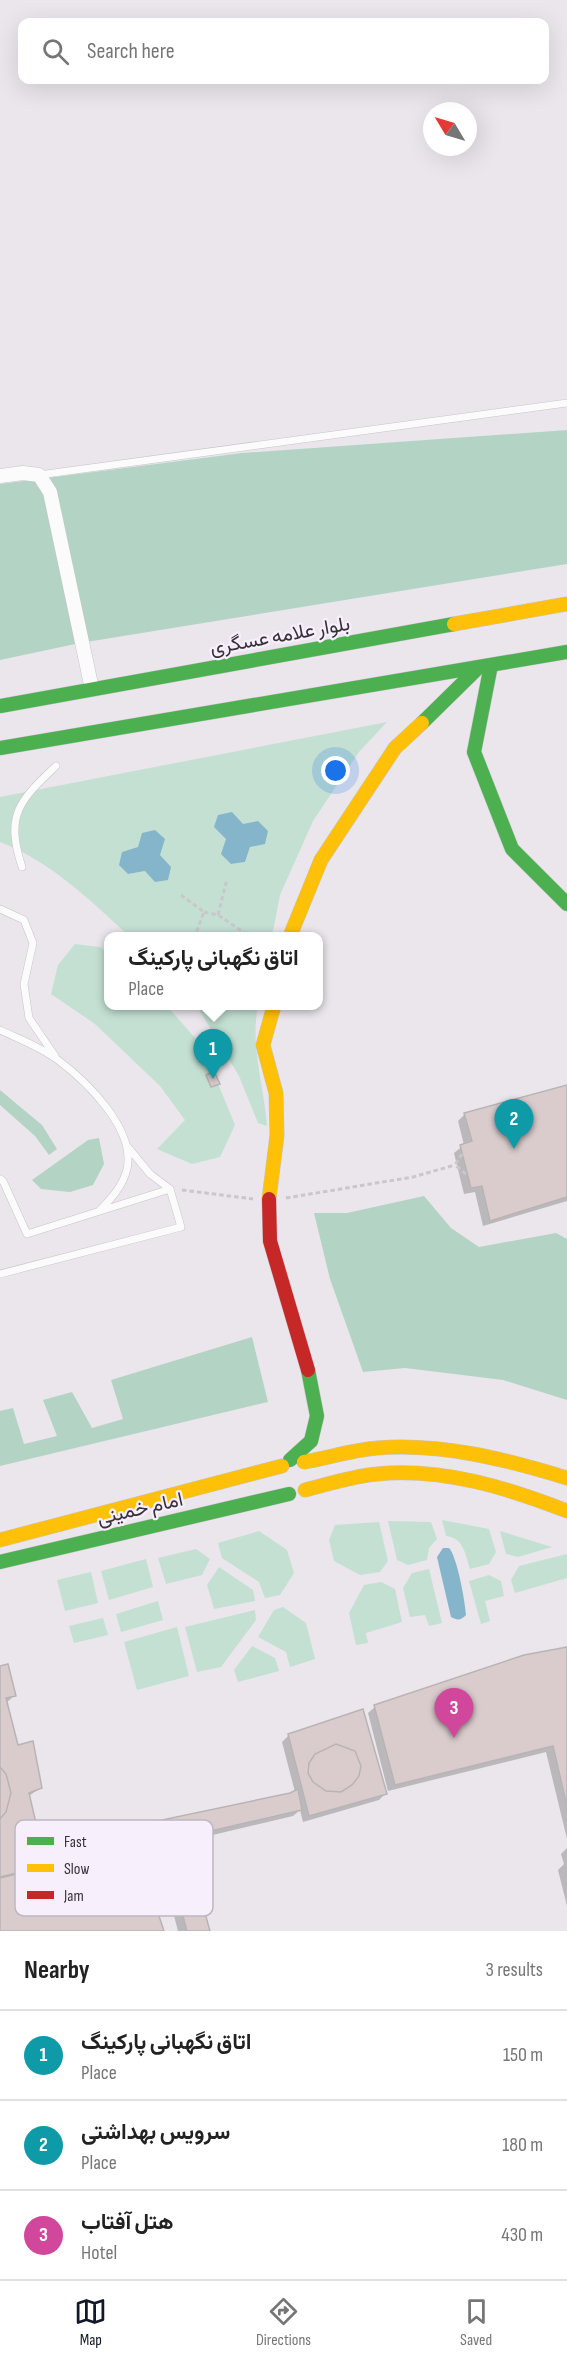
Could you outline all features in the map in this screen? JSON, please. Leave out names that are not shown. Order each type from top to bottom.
[{"type":"main road","name":"بلوار علامه عسگری","points":[[0,706],[567,604]]},
{"type":"main road","points":[[0,748],[567,652]]},
{"type":"main road","points":[[485,666],[474,752],[512,849],[567,904]]},
{"type":"main road","points":[[292,932],[321,860],[396,748],[485,666]]},
{"type":"main road","points":[[273,1010],[263,1045],[276,1093],[277,1135],[269,1201],[270,1241],[307,1364],[317,1416],[311,1441],[278,1470],[278,1482],[284,1491],[295,1494],[385,1473],[412,1474],[504,1489],[567,1511]]},
{"type":"main road","points":[[286,1463],[304,1462],[377,1448],[452,1448],[527,1465],[567,1478]]},
{"type":"main road","points":[[304,1462],[312,1476],[305,1490]]},
{"type":"main road","name":"امام خمینی","points":[[0,1540],[286,1463]]},
{"type":"main road","name":"امام خمینی","points":[[0,1562],[289,1494]]},
{"type":"street","points":[[0,476],[23,473],[39,475],[50,492],[92,689]]},
{"type":"lane","points":[[39,475],[567,403]]},
{"type":"lane","points":[[22,867],[14,836],[16,818],[21,804],[31,790],[56,766]]},
{"type":"lane","points":[[0,1274],[181,1227],[170,1189],[150,1174],[127,1146],[116,1120],[86,1084],[57,1058],[29,1018],[24,984],[33,944],[24,920],[1,910]]},
{"type":"lane","points":[[0,1030],[57,1058]]},
{"type":"lane","points":[[99,1211],[122,1182],[128,1168],[127,1146]]},
{"type":"lane","points":[[0,1179],[3,1181],[27,1234],[170,1189]]},
{"type":"path","points":[[218,915],[227,879]]},
{"type":"path","points":[[181,895],[204,912],[218,915],[243,932]]},
{"type":"path","points":[[196,932],[204,912]]},
{"type":"path","points":[[170,1189],[269,1201],[412,1177],[455,1166],[462,1154]]},
{"type":"path","points":[[455,1166],[467,1174]]},
{"type":"green space","points":[[567,430],[567,564],[80,643],[0,660],[0,484],[242,453]]},
{"type":"green space","points":[[387,722],[359,752],[313,821],[280,895],[273,932],[125,932],[84,895],[53,871],[0,842],[0,797]],"holes":[[[226,839],[250,847],[245,862],[231,864],[222,854]],[[138,848],[145,871],[128,874],[122,852]]]},
{"type":"green space","points":[[75,944],[100,947],[104,950],[104,1010],[171,1010],[203,1047],[235,1125],[220,1157],[192,1164],[157,1149],[185,1120],[160,1086],[95,1024],[51,994],[58,965]]},
{"type":"green space","points":[[199,1010],[257,1010],[257,1051],[267,1126],[258,1123],[239,1076]]},
{"type":"green space","points":[[0,1090],[42,1125],[57,1149],[49,1155],[35,1136],[0,1105]]},
{"type":"green space","points":[[99,1138],[104,1164],[93,1185],[70,1192],[41,1189],[32,1180],[88,1140]]},
{"type":"green space","points":[[424,1196],[451,1228],[479,1247],[556,1233],[567,1239],[567,1400],[503,1380],[405,1368],[363,1372],[330,1279],[314,1213],[347,1213]]},
{"type":"green space","points":[[252,1337],[268,1402],[0,1466],[0,1411],[13,1408],[24,1444],[57,1436],[43,1400],[72,1392],[92,1428],[123,1419],[111,1380]]},
{"type":"green space","points":[[442,1520],[489,1529],[496,1552],[489,1564],[470,1569],[460,1543],[446,1536]]},
{"type":"green space","points":[[388,1521],[431,1522],[437,1539],[429,1548],[427,1560],[408,1565],[397,1560]]},
{"type":"green space","points":[[379,1522],[388,1561],[380,1572],[360,1575],[334,1561],[329,1540],[335,1525]]},
{"type":"green space","points":[[259,1531],[287,1550],[294,1573],[280,1595],[265,1598],[259,1582],[222,1558],[218,1543]]},
{"type":"green space","points":[[500,1531],[552,1547],[518,1557],[506,1554]]},
{"type":"green space","points":[[196,1549],[210,1559],[202,1575],[166,1584],[158,1558]]},
{"type":"green space","points":[[567,1554],[567,1578],[515,1593],[511,1580],[519,1566]]},
{"type":"green space","points":[[146,1559],[153,1587],[109,1600],[101,1571]]},
{"type":"green space","points":[[219,1567],[253,1590],[255,1601],[214,1609],[207,1585]]},
{"type":"green space","points":[[429,1569],[442,1623],[429,1626],[425,1615],[410,1617],[403,1588],[412,1573]]},
{"type":"green space","points":[[91,1572],[98,1603],[65,1611],[57,1580]]},
{"type":"green space","points":[[489,1575],[501,1581],[504,1596],[485,1601],[490,1621],[481,1624],[469,1581]]},
{"type":"green space","points":[[381,1582],[395,1589],[402,1622],[366,1633],[368,1643],[356,1645],[349,1613],[364,1585]]},
{"type":"green space","points":[[158,1601],[163,1620],[121,1632],[116,1614]]},
{"type":"green space","points":[[283,1607],[306,1623],[315,1659],[290,1667],[286,1652],[258,1637],[274,1610]]},
{"type":"green space","points":[[255,1610],[256,1620],[221,1667],[197,1672],[185,1627]]},
{"type":"green space","points":[[103,1618],[108,1635],[74,1643],[69,1626]]},
{"type":"green space","points":[[177,1627],[189,1676],[137,1690],[124,1642]]},
{"type":"green space","points":[[252,1646],[275,1658],[279,1671],[238,1682],[234,1670]]},
{"type":"water","points":[[232,812],[243,824],[258,821],[268,831],[265,844],[250,847],[245,862],[231,864],[221,854],[226,839],[214,827],[218,815]]},
{"type":"water","points":[[155,830],[165,839],[160,855],[171,867],[168,880],[155,882],[145,871],[128,874],[119,865],[122,852],[138,847],[142,833]]},
{"type":"water","points":[[443,1548],[449,1548],[455,1560],[464,1600],[466,1615],[463,1618],[451,1617],[437,1557]]},
{"type":"building","points":[[214,1071],[220,1084],[211,1087],[206,1075]]},
{"type":"building","points":[[567,1085],[567,1197],[490,1221],[482,1186],[471,1188],[460,1145],[472,1141],[464,1113]]},
{"type":"building","points":[[567,1647],[567,1806],[553,1746],[395,1785],[374,1705],[524,1655]]},
{"type":"building","points":[[8,1664],[16,1696],[6,1698],[18,1745],[33,1741],[42,1788],[29,1793],[35,1820],[15,1820],[15,1875],[0,1878],[0,1666]]},
{"type":"building","points":[[363,1709],[387,1794],[309,1816],[288,1734]]},
{"type":"building","points":[[336,1744],[355,1751],[361,1766],[359,1776],[352,1785],[341,1792],[326,1791],[313,1782],[308,1773],[309,1763],[315,1754]]},
{"type":"building","points":[[0,1767],[6,1774],[11,1793],[6,1812],[0,1819]]},
{"type":"building","points":[[298,1789],[302,1810],[213,1830],[213,1820],[162,1820],[290,1793]]},
{"type":"building","points":[[15,1873],[15,1916],[159,1916],[164,1931],[0,1931],[0,1877]]},
{"type":"building","points":[[183,1916],[206,1916],[210,1931],[187,1931]]},
{"type":"traffic: fast","points":[[0,706],[454,624]]},
{"type":"traffic: fast","points":[[0,748],[567,652]]},
{"type":"traffic: fast","points":[[491,665],[474,752],[512,849],[567,904]]},
{"type":"traffic: fast","points":[[422,723],[479,667]]},
{"type":"traffic: fast","points":[[290,1460],[311,1441],[317,1416],[308,1370]]},
{"type":"traffic: fast","points":[[0,1562],[289,1494]]},
{"type":"traffic: slow","points":[[454,624],[567,604]]},
{"type":"traffic: slow","points":[[292,932],[321,860],[395,748],[422,723]]},
{"type":"traffic: slow","points":[[269,1199],[277,1135],[276,1093],[263,1045],[273,1010]]},
{"type":"traffic: slow","points":[[304,1462],[368,1449],[425,1448],[497,1459],[567,1478]]},
{"type":"traffic: slow","points":[[0,1540],[282,1466]]},
{"type":"traffic: slow","points":[[305,1490],[368,1475],[425,1474],[498,1487],[567,1511]]},
{"type":"traffic: jam","points":[[269,1199],[270,1241],[308,1370]]},
{"type":"place","name":"اتاق نگهبانی پارکینگ","points":[[213,1079]]},
{"type":"place","name":"سرویس بهداشتی","points":[[514,1149]]},
{"type":"place","name":"هتل آفتاب","points":[[454,1738]]}]
